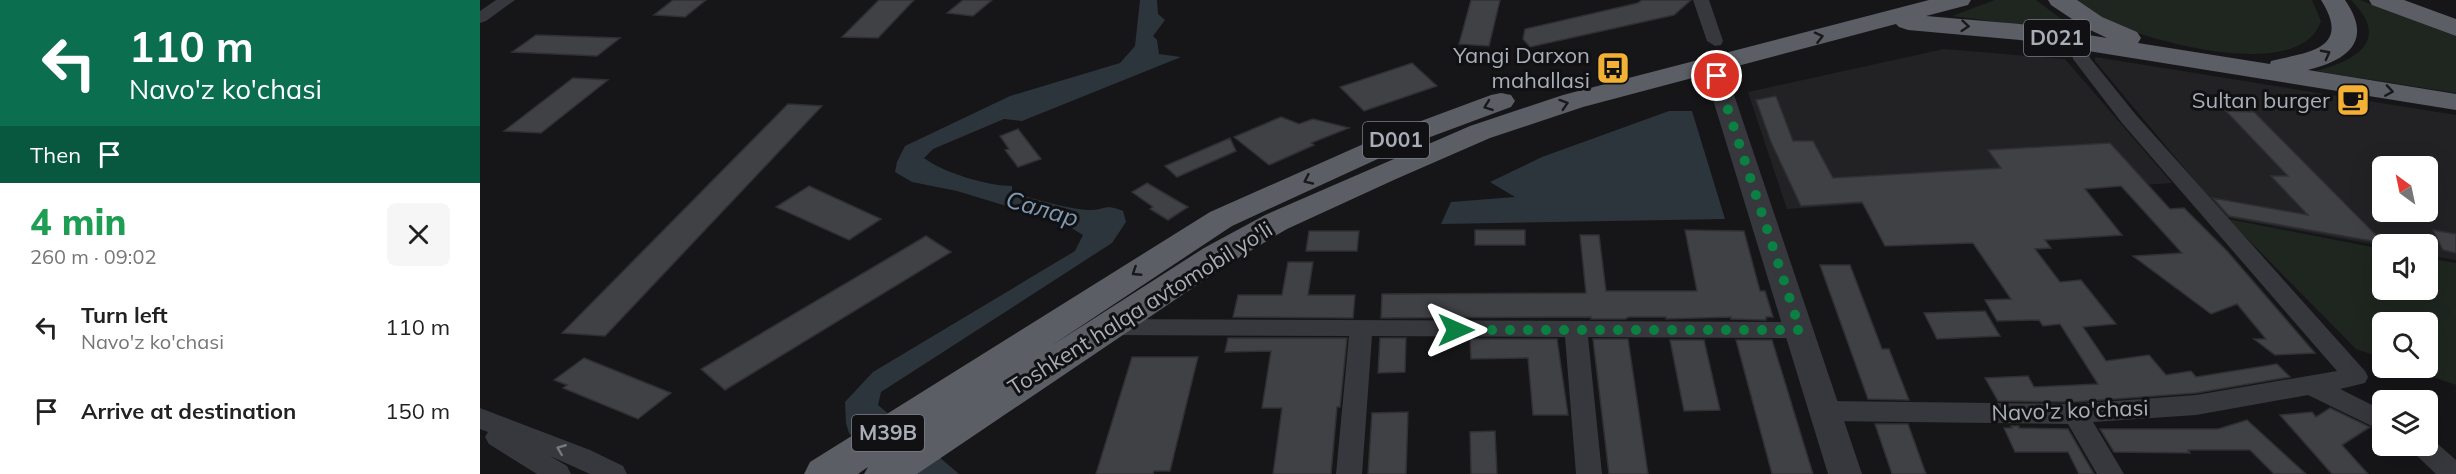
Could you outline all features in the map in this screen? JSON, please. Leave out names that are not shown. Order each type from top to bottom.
[{"type":"highway","name":"Toshkent halqa avtomobil yo'li","points":[[885,474],[963,402],[1204,246],[1276,222],[1385,171],[1471,136],[1712,52],[1887,10],[1959,0]]},
{"type":"highway","name":"D021","points":[[2060,0],[2086,18],[2130,39],[2163,50],[2228,64],[2257,67],[2307,63],[2331,52],[2343,41],[2347,29],[2343,15],[2333,0]]},
{"type":"highway","points":[[2381,0],[2456,28]]},
{"type":"highway","points":[[2420,0],[2456,13]]},
{"type":"highway","name":"D021","points":[[1887,10],[2456,102]]},
{"type":"highway","name":"Toshkent halqa avtomobil yo'li","points":[[825,474],[1105,327],[1204,246]]},
{"type":"street","points":[[480,18],[507,0]]},
{"type":"street","points":[[1701,0],[1717,76],[1845,474]]},
{"type":"street","name":"Navo'z ko'chasi","points":[[1826,411],[2076,414],[2196,405],[2356,378],[2129,119],[2082,59],[2078,41]]},
{"type":"street","points":[[1105,327],[1576,331],[1800,330]]},
{"type":"street","points":[[1349,474],[1361,330]]},
{"type":"street","points":[[1576,331],[1589,474]]},
{"type":"street","points":[[2312,386],[2372,416]]},
{"type":"street","points":[[2076,414],[2111,474]]},
{"type":"street","points":[[480,418],[522,436],[558,447],[614,474]]},
{"type":"street","points":[[480,426],[558,474]]},
{"type":"street","points":[[2434,456],[2454,474]]},
{"type":"shaded area","points":[[1995,0],[2036,0],[2060,18],[2090,34],[1952,16]]},
{"type":"shaded area","points":[[2074,0],[2312,0],[2321,21],[2309,39],[2288,50],[2260,54],[2229,53],[2167,42],[2141,34],[2109,21]]},
{"type":"shaded area","points":[[2351,0],[2360,0],[2456,36],[2456,93],[2316,71],[2344,61],[2364,47],[2368,38],[2368,27],[2363,14]]},
{"type":"shaded area","points":[[1944,49],[2065,59],[2172,183],[1787,209],[1748,92]]},
{"type":"shaded area","points":[[2095,57],[2456,115],[2456,260],[2438,257],[2438,234],[2372,234],[2372,244],[2225,217],[2095,61]]},
{"type":"shaded area","points":[[2228,219],[2372,247],[2372,300],[2438,300],[2438,260],[2456,263],[2456,385],[2436,378],[2438,378],[2438,312],[2372,312],[2372,355],[2356,349]]},
{"type":"water","name":"Салар","points":[[1140,0],[1157,0],[1158,14],[1165,20],[1153,36],[1157,40],[1159,54],[1181,57],[1022,121],[1004,119],[933,149],[924,158],[966,178],[1012,186],[1012,195],[1022,195],[1077,209],[1092,210],[1110,207],[1117,209],[1123,211],[1126,222],[1112,243],[881,392],[878,405],[959,474],[887,474],[849,433],[845,402],[873,372],[1075,251],[1083,235],[1063,223],[957,191],[912,182],[895,172],[905,146],[1010,96],[1120,63],[1135,46]]},
{"type":"water","points":[[1669,111],[1692,111],[1725,219],[1441,224],[1451,202],[1515,197],[1490,182],[1542,157]]},
{"type":"building","points":[[673,0],[706,0],[685,17],[654,15]]},
{"type":"building","points":[[879,0],[914,0],[878,38],[842,37]]},
{"type":"building","points":[[963,0],[992,0],[973,16],[947,13]]},
{"type":"building","points":[[1471,0],[1500,0],[1489,46],[1459,44]]},
{"type":"building","points":[[1642,0],[1691,0],[1674,15],[1530,47],[1523,39],[1525,29],[1638,3]]},
{"type":"building","points":[[536,35],[620,38],[597,56],[512,52]]},
{"type":"building","points":[[1412,63],[1437,86],[1364,111],[1340,87]]},
{"type":"building","points":[[573,78],[608,80],[541,133],[504,131]]},
{"type":"building","points":[[1776,96],[1793,141],[1813,141],[1833,178],[2001,168],[1988,150],[2110,143],[2170,209],[2184,208],[2227,251],[2315,353],[2275,355],[2254,339],[2266,339],[2237,304],[2211,314],[2133,256],[2182,253],[2121,186],[2085,189],[2122,235],[2045,240],[2051,248],[2035,249],[2060,282],[2081,280],[2116,324],[2083,327],[2106,361],[2149,355],[2166,375],[2191,371],[2196,377],[2277,364],[2290,377],[2196,393],[2075,402],[1998,401],[1985,378],[2028,376],[2034,387],[2098,384],[2060,324],[2043,326],[2039,320],[1997,321],[1985,300],[2011,299],[1973,243],[1885,246],[1862,202],[1801,206],[1771,142],[1756,100]]},
{"type":"building","points":[[788,104],[822,106],[605,336],[562,333]]},
{"type":"building","points":[[2226,111],[2254,112],[2375,234],[2372,234],[2372,241],[2229,216],[2213,198],[2308,215],[2271,176],[2288,176]]},
{"type":"building","points":[[1281,117],[1299,124],[1313,119],[1349,128],[1311,143],[1314,145],[1269,165],[1234,137]]},
{"type":"building","points":[[1018,129],[1041,159],[1018,167],[1005,150],[1009,149],[1000,136]]},
{"type":"building","points":[[1230,138],[1236,151],[1177,177],[1165,166]]},
{"type":"building","points":[[1147,183],[1188,207],[1168,220],[1150,209],[1153,207],[1132,192]]},
{"type":"building","points":[[809,186],[881,219],[849,240],[776,207]]},
{"type":"building","points":[[1475,230],[1525,230],[1525,245],[1475,245]]},
{"type":"building","points":[[1685,230],[1744,231],[1760,291],[1765,291],[1773,317],[1766,317],[1766,320],[1731,319],[1731,317],[1666,319],[1666,317],[1629,317],[1625,319],[1591,319],[1591,317],[1381,318],[1382,294],[1586,293],[1580,235],[1599,235],[1606,291],[1697,291]]},
{"type":"building","points":[[2433,230],[2456,234],[2456,253],[2443,250],[2438,234],[2435,234]]},
{"type":"building","points":[[1309,231],[1359,231],[1357,251],[1306,251]]},
{"type":"building","points":[[926,236],[951,252],[725,390],[701,369]]},
{"type":"building","points":[[1288,262],[1313,262],[1308,295],[1355,295],[1353,318],[1233,317],[1238,295],[1282,295]]},
{"type":"building","points":[[1820,265],[1850,265],[1882,349],[1889,349],[1909,400],[1868,399]]},
{"type":"building","points":[[1985,311],[2000,336],[1937,339],[1924,313]]},
{"type":"building","points":[[1228,338],[1347,338],[1340,407],[1337,407],[1331,474],[1273,474],[1282,408],[1262,408],[1271,351],[1225,352]]},
{"type":"building","points":[[1380,338],[1406,338],[1405,372],[1378,373]]},
{"type":"building","points":[[1470,339],[1557,339],[1568,415],[1533,415],[1528,358],[1471,359]]},
{"type":"building","points":[[1593,339],[1628,339],[1648,474],[1609,474]]},
{"type":"building","points":[[1670,340],[1704,340],[1720,410],[1684,411]]},
{"type":"building","points":[[1736,340],[1772,340],[1813,474],[1772,474]]},
{"type":"building","points":[[1132,357],[1198,357],[1170,471],[1154,471],[1153,474],[1096,474]]},
{"type":"building","points":[[584,358],[671,393],[638,419],[563,388],[567,385],[554,380]]},
{"type":"building","points":[[2330,408],[2370,427],[2342,445],[2368,474],[2332,474],[2280,415],[2312,412],[2316,417]]},
{"type":"building","points":[[1408,412],[1406,474],[1368,474],[1372,413]]},
{"type":"building","points":[[2247,420],[2306,474],[2274,474],[2250,450],[2188,450],[2190,453],[2114,452],[2100,429],[2218,429]]},
{"type":"building","points":[[1875,424],[1908,424],[1926,474],[1892,474]]},
{"type":"building","points":[[2011,426],[2068,429],[2094,474],[2079,474],[2068,452],[2015,452],[2004,428],[2012,428]]},
{"type":"building","points":[[1495,431],[1497,474],[1471,474],[1470,432]]},
{"type":"place","name":"Yangi Darxon mahallasi","points":[[1613,68]]},
{"type":"place","name":"Sultan burger","points":[[2353,100]]},
{"type":"route","points":[[1456,330],[1800,330],[1717,76]]}]
